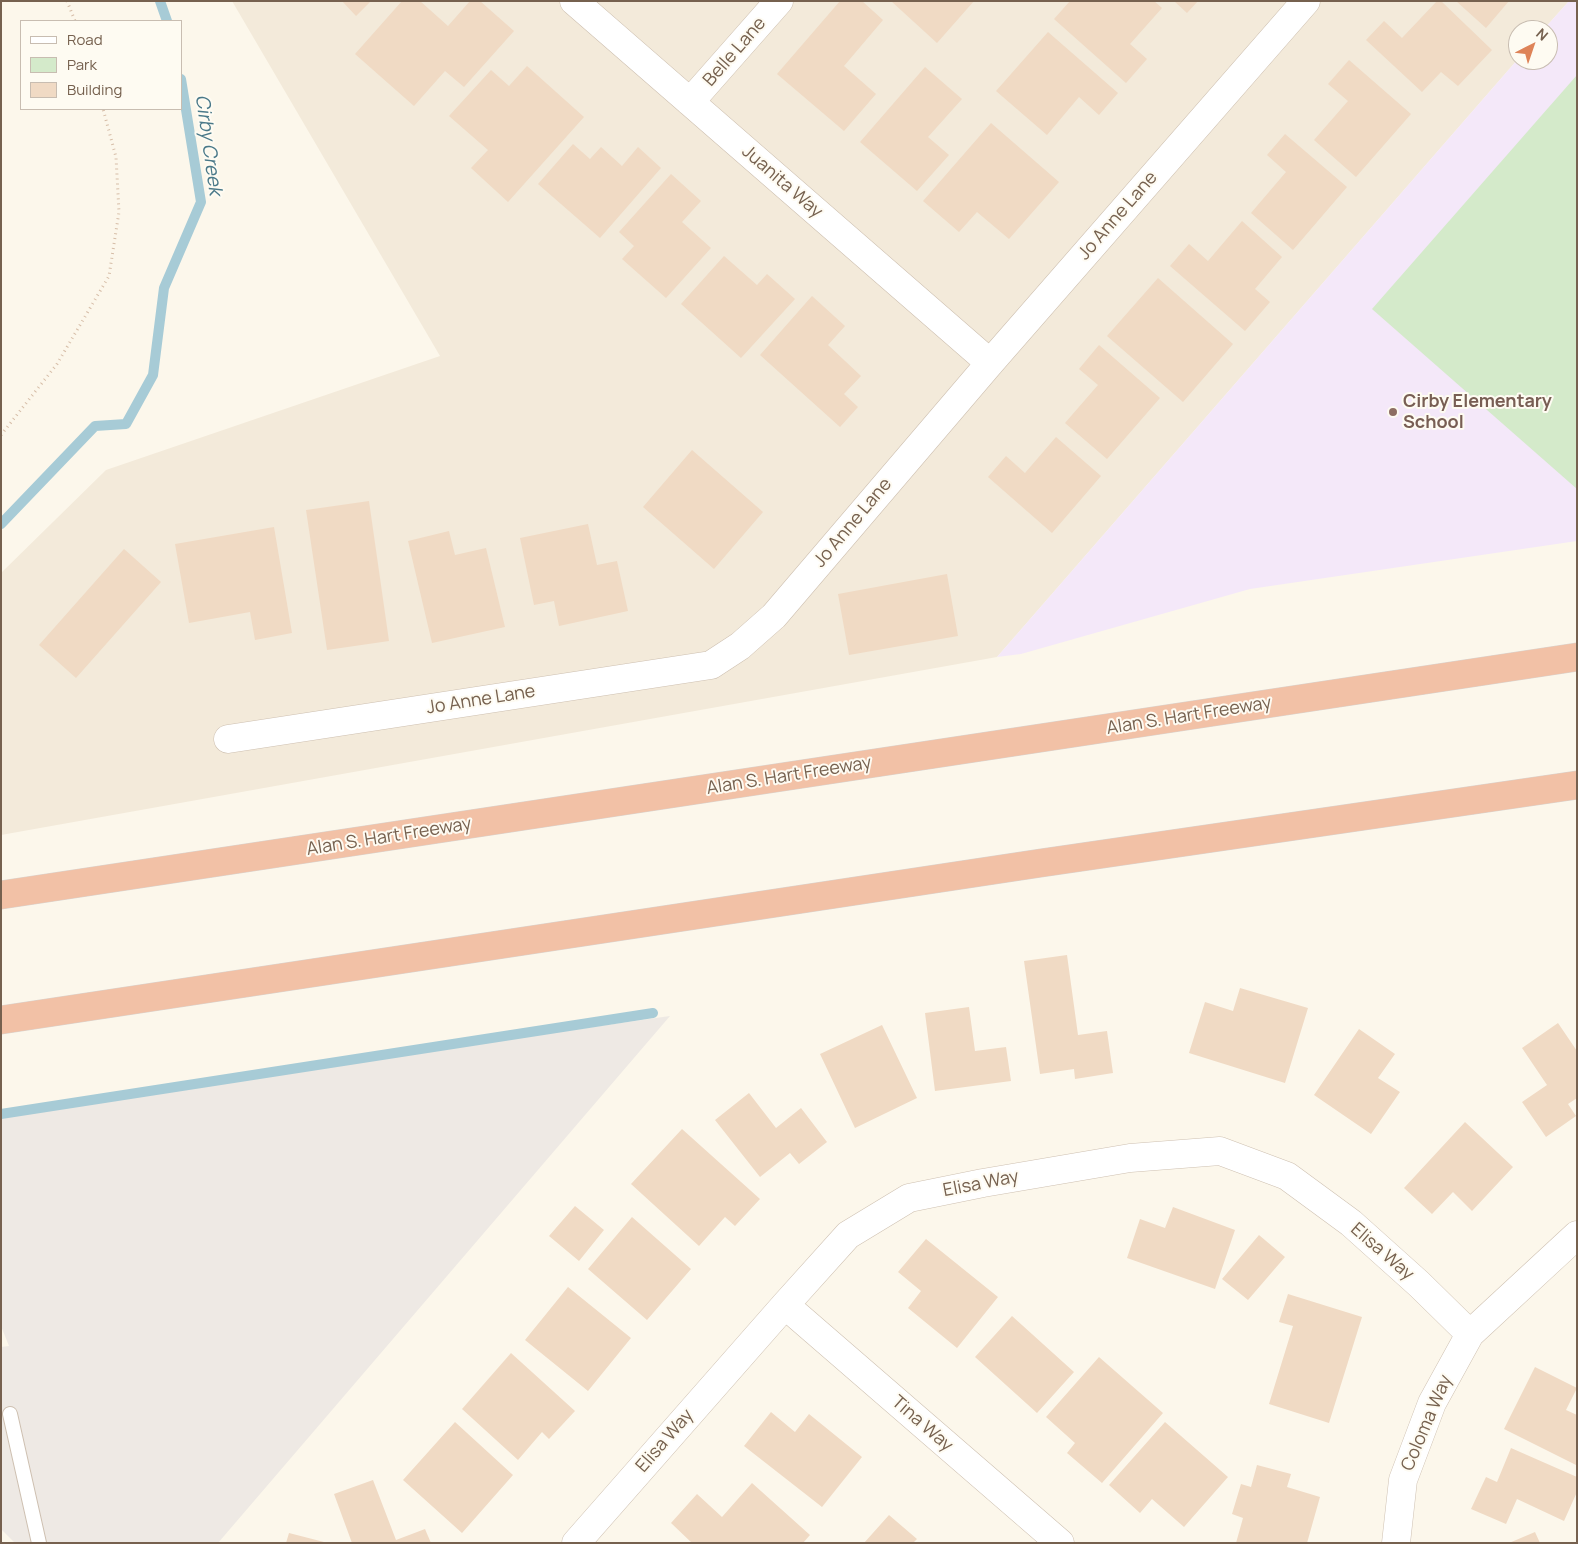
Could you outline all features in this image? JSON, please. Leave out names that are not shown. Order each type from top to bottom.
[{"type":"highway","name":"Alan S. Hart Freeway","points":[[1,895],[1577,657]]},
{"type":"highway","points":[[1,1020],[1022,866],[1577,785]]},
{"type":"street","name":"Juanita Way","points":[[574,1],[990,363]]},
{"type":"street","name":"Belle Lane","points":[[690,102],[779,1]]},
{"type":"street","name":"Jo Anne Lane","points":[[228,739],[711,664],[740,646],[774,616],[990,363],[1306,1]]},
{"type":"street","name":"Elisa Way","points":[[576,1543],[848,1236],[909,1198],[982,1183],[1130,1158],[1220,1151],[1286,1176],[1343,1218],[1419,1284],[1470,1334]]},
{"type":"street","name":"Coloma Way","points":[[1396,1543],[1403,1480],[1432,1403],[1470,1334],[1577,1236]]},
{"type":"street","name":"Tina Way","points":[[785,1305],[1060,1543]]},
{"type":"lane","points":[[10,1414],[39,1543]]},
{"type":"path","points":[[67,1],[75,20]]},
{"type":"path","points":[[1,435],[57,364],[109,276],[119,212],[116,157],[103,110]]},
{"type":"shaded area","points":[[232,1],[1569,1],[1552,20],[1508,20],[1508,70],[997,657],[1,835],[1,573],[106,470],[440,356]]},
{"type":"shaded area","name":"Cirby Elementary School","points":[[1569,1],[1577,1],[1577,541],[1250,589],[1021,654],[997,657],[1508,70],[1558,70],[1558,20],[1552,20]]},
{"type":"shaded area","points":[[670,1016],[218,1543],[15,1543],[1,1529],[1,1347],[9,1346],[1,1326],[1,1111]]},
{"type":"green space","points":[[1577,75],[1577,489],[1372,309]]},
{"type":"building","points":[[342,1],[371,1],[356,16]]},
{"type":"building","points":[[402,1],[420,1],[448,26],[470,1],[480,1],[514,31],[464,87],[445,71],[414,106],[355,54]]},
{"type":"building","points":[[840,1],[862,1],[883,20],[844,66],[876,94],[844,131],[777,74]]},
{"type":"building","points":[[891,1],[974,1],[937,43]]},
{"type":"building","points":[[1070,1],[1154,1],[1162,8],[1130,44],[1147,59],[1126,83],[1054,19]]},
{"type":"building","points":[[1174,1],[1198,1],[1187,13]]},
{"type":"building","points":[[1437,1],[1441,1],[1492,50],[1458,86],[1441,72],[1422,92],[1366,40],[1384,21],[1402,38]]},
{"type":"building","points":[[1456,1],[1509,1],[1486,28]]},
{"type":"building","points":[[1048,32],[1118,93],[1099,115],[1079,97],[1047,135],[996,91]]},
{"type":"building","points":[[1349,60],[1411,114],[1356,177],[1314,140],[1348,101],[1328,84]]},
{"type":"building","points":[[527,66],[584,117],[508,202],[471,168],[488,150],[449,116],[491,70],[509,86]]},
{"type":"building","points":[[925,67],[962,99],[928,137],[949,155],[917,191],[860,142]]},
{"type":"building","points":[[991,123],[1059,182],[1009,239],[977,212],[959,232],[923,201]]},
{"type":"building","points":[[1285,134],[1347,187],[1293,250],[1251,213],[1286,172],[1267,155]]},
{"type":"building","points":[[573,144],[590,159],[601,147],[622,166],[638,147],[661,168],[600,238],[538,184]]},
{"type":"building","points":[[671,174],[701,201],[682,222],[711,248],[666,298],[622,259],[634,246],[619,232]]},
{"type":"building","points":[[1242,221],[1282,257],[1255,289],[1270,302],[1245,331],[1170,266],[1189,244],[1208,261]]},
{"type":"building","points":[[724,256],[757,285],[767,274],[795,299],[741,358],[681,304]]},
{"type":"building","points":[[1158,278],[1233,344],[1183,402],[1107,336]]},
{"type":"building","points":[[812,296],[845,326],[828,345],[861,376],[844,394],[858,407],[840,427],[760,355]]},
{"type":"building","points":[[1099,345],[1160,398],[1107,459],[1065,423],[1098,385],[1079,369]]},
{"type":"building","points":[[1056,437],[1101,476],[1052,533],[988,477],[1006,456],[1025,473]]},
{"type":"building","points":[[692,450],[763,512],[714,569],[643,507]]},
{"type":"building","points":[[369,501],[389,641],[327,650],[306,510]]},
{"type":"building","points":[[588,524],[597,565],[617,561],[628,611],[559,626],[554,601],[534,605],[520,538]]},
{"type":"building","points":[[274,527],[292,633],[255,640],[250,612],[189,623],[175,544]]},
{"type":"building","points":[[449,531],[455,555],[486,548],[505,627],[432,643],[408,541]]},
{"type":"building","points":[[124,549],[161,582],[76,678],[39,645]]},
{"type":"building","points":[[947,574],[958,636],[849,655],[838,594]]},
{"type":"building","points":[[1067,955],[1078,1035],[1107,1031],[1113,1073],[1075,1079],[1074,1069],[1040,1074],[1024,961]]},
{"type":"building","points":[[1240,988],[1308,1008],[1285,1083],[1189,1053],[1205,1002],[1233,1011]]},
{"type":"building","points":[[969,1007],[975,1051],[1006,1047],[1011,1081],[935,1091],[925,1013]]},
{"type":"building","points":[[1558,1023],[1577,1051],[1577,1098],[1568,1104],[1576,1116],[1546,1137],[1522,1102],[1547,1085],[1522,1048]]},
{"type":"building","points":[[882,1025],[917,1098],[855,1128],[820,1054]]},
{"type":"building","points":[[1359,1029],[1395,1054],[1378,1078],[1400,1092],[1371,1134],[1314,1095]]},
{"type":"building","points":[[749,1093],[776,1128],[801,1108],[827,1142],[799,1164],[790,1153],[760,1177],[715,1120]]},
{"type":"building","points":[[1465,1122],[1513,1167],[1472,1211],[1453,1192],[1432,1214],[1404,1188]]},
{"type":"building","points":[[682,1129],[760,1199],[735,1226],[725,1217],[699,1246],[631,1184]]},
{"type":"building","points":[[575,1206],[604,1230],[579,1261],[549,1236]]},
{"type":"building","points":[[1173,1207],[1235,1230],[1215,1289],[1127,1258],[1140,1219],[1165,1228]]},
{"type":"building","points":[[632,1217],[691,1269],[647,1320],[588,1269]]},
{"type":"building","points":[[1259,1235],[1285,1257],[1248,1300],[1222,1279]]},
{"type":"building","points":[[926,1239],[998,1297],[957,1348],[908,1308],[921,1291],[898,1272]]},
{"type":"building","points":[[568,1287],[631,1338],[588,1391],[525,1340]]},
{"type":"building","points":[[1288,1294],[1362,1317],[1329,1423],[1269,1404],[1293,1326],[1279,1322]]},
{"type":"building","points":[[1012,1316],[1074,1372],[1037,1413],[975,1357]]},
{"type":"building","points":[[511,1353],[575,1411],[549,1439],[542,1432],[518,1460],[462,1409]]},
{"type":"building","points":[[1099,1357],[1163,1413],[1102,1483],[1067,1453],[1075,1443],[1046,1417]]},
{"type":"building","points":[[1535,1367],[1577,1388],[1566,1410],[1577,1415],[1576,1465],[1504,1429]]},
{"type":"building","points":[[771,1412],[795,1432],[809,1414],[862,1457],[822,1507],[744,1446]]},
{"type":"building","points":[[455,1422],[513,1475],[462,1533],[403,1480]]},
{"type":"building","points":[[1165,1422],[1228,1477],[1184,1527],[1152,1499],[1140,1513],[1109,1485]]},
{"type":"building","points":[[1511,1448],[1577,1477],[1577,1492],[1564,1521],[1517,1499],[1506,1524],[1471,1509],[1486,1477],[1497,1482]]},
{"type":"building","points":[[1257,1465],[1291,1474],[1287,1487],[1320,1497],[1307,1543],[1236,1543],[1243,1518],[1232,1514],[1241,1484],[1251,1487]]},
{"type":"building","points":[[373,1480],[396,1540],[425,1529],[431,1543],[352,1543],[334,1494]]},
{"type":"building","points":[[752,1483],[810,1535],[803,1543],[692,1543],[671,1523],[697,1494],[722,1517]]},
{"type":"building","points":[[889,1515],[917,1539],[913,1543],[864,1543]]},
{"type":"building","points":[[1535,1532],[1540,1543],[1509,1543]]},
{"type":"building","points":[[289,1533],[324,1542],[324,1543],[286,1543]]},
{"type":"waterway","name":"Cirby Creek","points":[[160,1],[167,20]]},
{"type":"waterway","name":"Cirby Creek","points":[[1,524],[95,426],[126,424],[153,375],[164,288],[201,202],[182,85]]},
{"type":"waterway","points":[[1,1114],[653,1013]]},
{"type":"place","name":"Cirby Elementary School","points":[[1393,412]]}]
